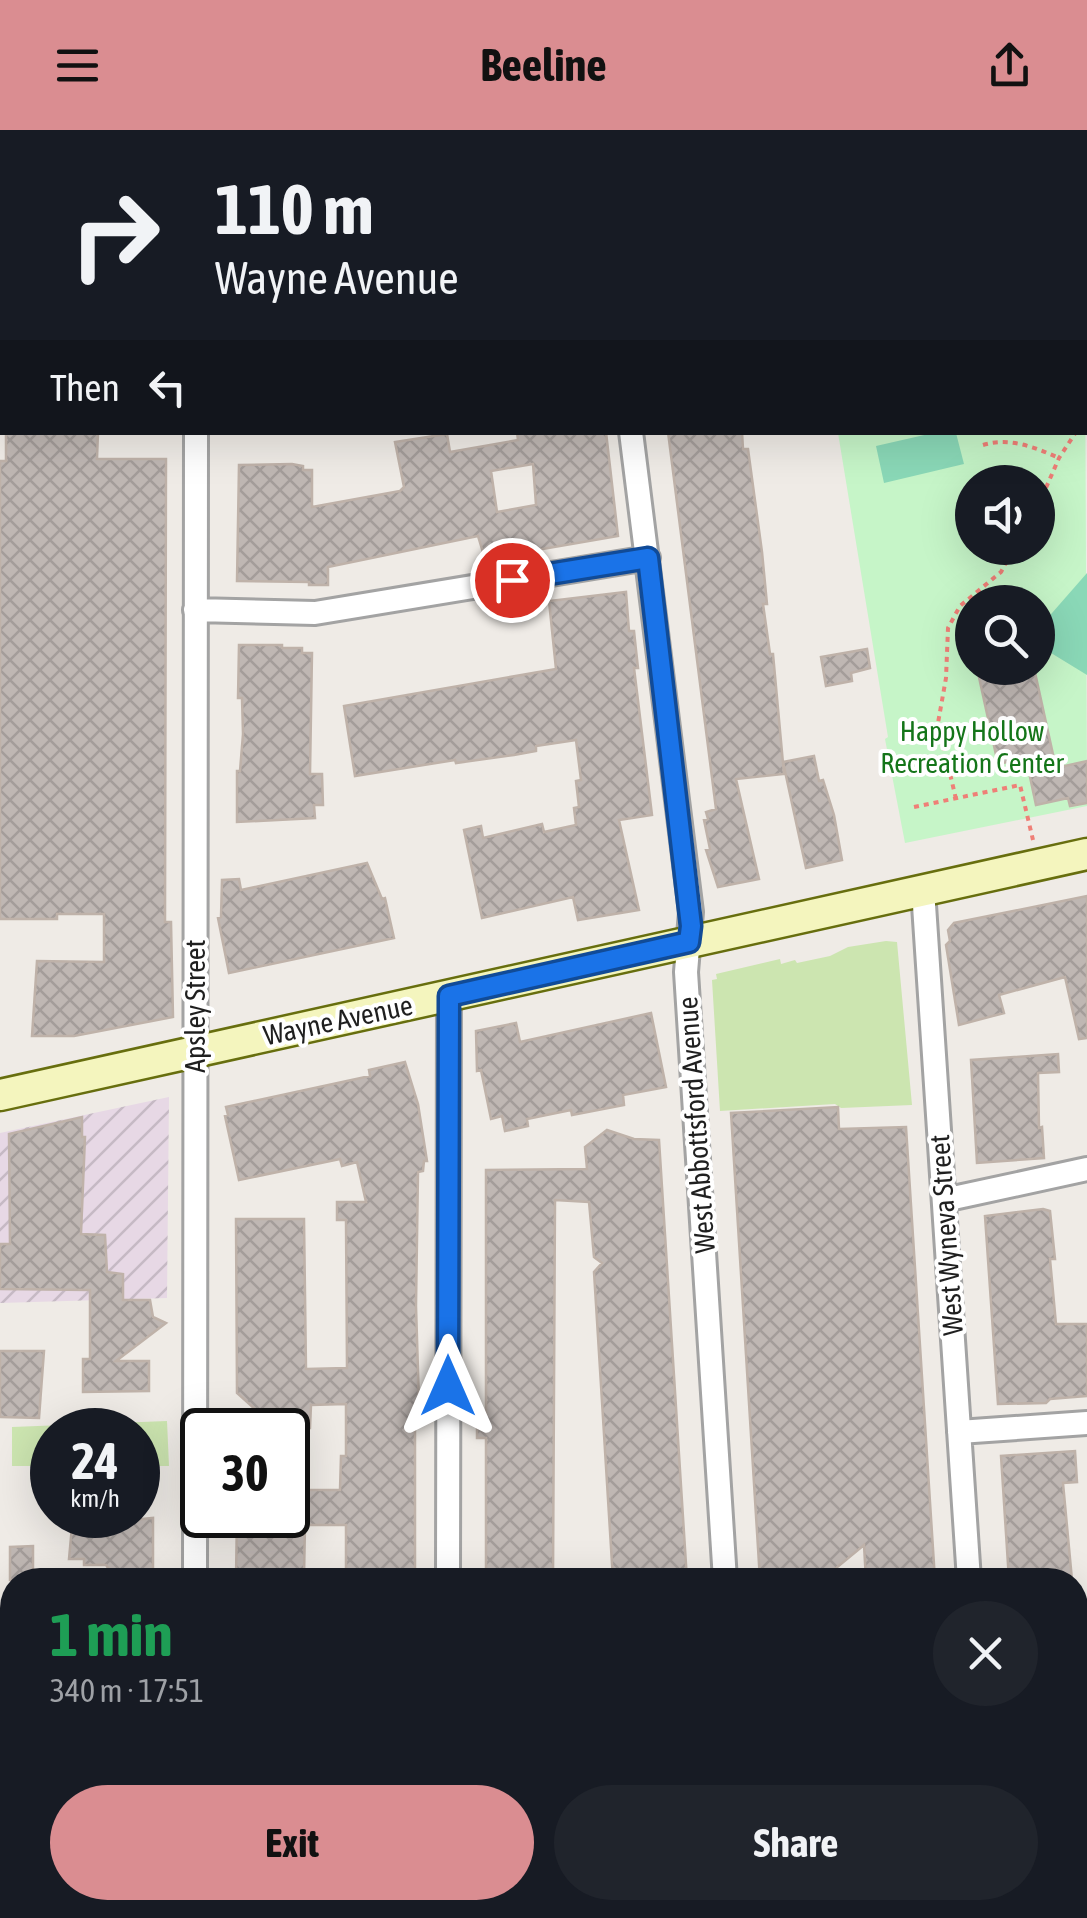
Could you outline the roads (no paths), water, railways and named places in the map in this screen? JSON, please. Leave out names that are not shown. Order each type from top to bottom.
[{"type":"main road","name":"Wayne Avenue","points":[[0,1095],[1087,854]]},
{"type":"street","name":"Apsley Street","points":[[195,1568],[196,435]]},
{"type":"street","name":"West Abbottsford Avenue","points":[[631,435],[691,912],[687,994],[725,1568]]},
{"type":"street","points":[[195,610],[315,613],[648,558]]},
{"type":"street","name":"West Wyneva Street","points":[[923,890],[968,1568]]},
{"type":"street","points":[[448,1568],[449,996]]},
{"type":"street","points":[[944,1200],[1087,1168]]},
{"type":"street","points":[[959,1432],[1087,1424]]},
{"type":"park label","name":"Happy Hollow Recreation Center","points":[[972,747]]}]
